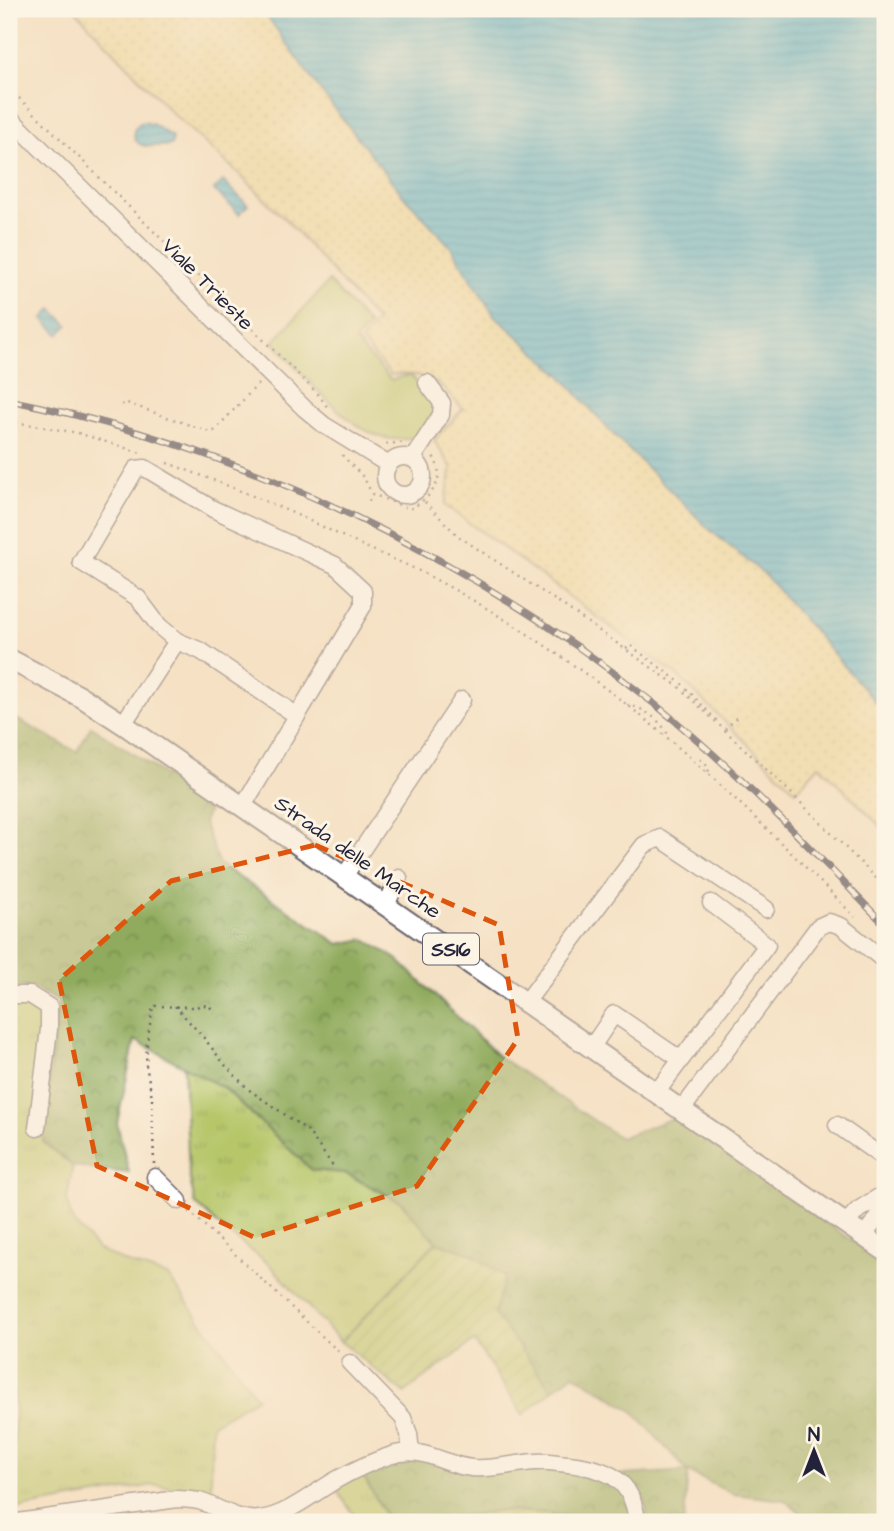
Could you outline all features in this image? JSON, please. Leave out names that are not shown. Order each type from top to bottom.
[{"type":"main road","name":"Strada delle Marche","points":[[9,659],[83,698],[123,724],[885,1251]]},
{"type":"street","name":"Viale Trieste","points":[[9,117],[305,409],[324,425],[389,465]]},
{"type":"street","points":[[416,451],[423,471],[420,496],[402,495],[391,489],[385,477],[389,465],[399,457],[416,451],[441,415],[442,403],[427,383]]},
{"type":"street","points":[[243,806],[363,606],[363,591],[335,565],[213,509],[145,468],[136,469],[81,562],[138,598],[159,626],[177,640],[201,652],[296,715]]},
{"type":"street","points":[[123,724],[177,640]]},
{"type":"street","points":[[345,875],[462,700]]},
{"type":"street","points":[[527,1001],[644,845],[660,838],[766,909]]},
{"type":"street","points":[[386,905],[399,878]]},
{"type":"street","points":[[656,1093],[767,945],[711,903]]},
{"type":"street","points":[[681,1111],[818,926],[829,922],[841,926],[885,961]]},
{"type":"street","points":[[9,995],[30,995],[49,1007],[49,1030],[37,1128]]},
{"type":"street","points":[[591,1048],[614,1014],[680,1059]]},
{"type":"street","points":[[836,1125],[885,1159]]},
{"type":"street","points":[[155,1177],[179,1201]]},
{"type":"street","points":[[846,1223],[858,1210],[885,1196]]},
{"type":"street","points":[[863,1236],[876,1220],[885,1196]]},
{"type":"street","points":[[350,1363],[403,1418],[409,1434],[411,1452]]},
{"type":"street","points":[[18,1522],[177,1499],[199,1501],[240,1517],[258,1519],[279,1514],[338,1479],[390,1456],[411,1452],[432,1455],[455,1465],[474,1468],[539,1461],[594,1467],[610,1475],[628,1490],[635,1507],[637,1522]]},
{"type":"path","points":[[9,88],[318,394],[332,414]]},
{"type":"path","points":[[122,405],[124,402],[207,431],[214,431],[259,383]]},
{"type":"path","points":[[9,421],[78,433],[145,455]]},
{"type":"path","points":[[110,442],[112,436]]},
{"type":"path","points":[[369,501],[372,494],[410,509],[420,496],[433,493],[437,484],[439,471],[429,451],[416,451],[407,442],[388,445],[381,443]]},
{"type":"path","points":[[157,459],[276,505],[427,574],[525,633],[627,705],[670,740],[787,848],[859,921]]},
{"type":"path","points":[[420,496],[458,536],[679,687],[885,887]]},
{"type":"path","points":[[350,540],[354,532]]},
{"type":"path","points":[[723,728],[739,715]]},
{"type":"path","points":[[700,759],[707,765],[709,774]]},
{"type":"path","points":[[155,1177],[152,1097],[146,1065],[153,1006],[208,1005],[215,1012]]},
{"type":"path","points":[[175,1006],[248,1089],[307,1130],[333,1166]]},
{"type":"path","points":[[179,1201],[350,1363]]},
{"type":"highlighted area","points":[[315,845],[499,925],[518,1039],[417,1186],[256,1238],[97,1166],[59,980],[171,881]]},
{"type":"green space","points":[[329,281],[369,325],[355,341],[391,380],[411,375],[433,403],[434,413],[418,437],[385,438],[355,424],[310,383],[273,342]]},
{"type":"green space","points":[[9,715],[77,752],[91,726],[212,806],[203,821],[219,864],[339,944],[364,939],[397,959],[498,1056],[620,1138],[673,1118],[885,1263],[885,1522],[811,1522],[784,1500],[733,1494],[688,1472],[684,1522],[647,1522],[645,1500],[623,1475],[687,1471],[633,1411],[574,1374],[552,1390],[494,1314],[472,1254],[436,1242],[401,1202],[345,1173],[312,1170],[224,1088],[135,1040],[117,1123],[129,1173],[73,1166],[43,1142],[58,1001],[34,988],[9,986]]},
{"type":"green space","points":[[9,999],[57,1010],[43,1142],[73,1166],[67,1199],[72,1220],[97,1249],[125,1262],[168,1276],[257,1398],[212,1424],[211,1493],[154,1485],[9,1510],[15,1422],[9,1369]]},
{"type":"green space","points":[[184,1066],[224,1088],[312,1170],[345,1173],[401,1202],[436,1242],[341,1342],[270,1265],[218,1225],[195,1203],[189,1175]]},
{"type":"green space","points":[[436,1242],[472,1254],[505,1277],[494,1314],[552,1390],[523,1415],[474,1341],[404,1393],[341,1342]]},
{"type":"green space","points":[[419,1456],[523,1467],[579,1469],[613,1480],[629,1498],[633,1522],[579,1522],[577,1518],[563,1514],[500,1510],[477,1515],[389,1521],[362,1474],[395,1460]]},
{"type":"green space","points":[[362,1474],[389,1521],[477,1515],[500,1510],[563,1514],[577,1518],[579,1522],[359,1522],[335,1488]]},
{"type":"sand","points":[[74,9],[262,9],[316,85],[402,194],[451,247],[494,315],[561,375],[610,431],[710,530],[765,575],[885,713],[884,830],[819,765],[796,791],[679,677],[445,505],[452,468],[434,440],[463,409],[440,386],[424,377],[391,375],[361,341],[377,321],[286,220],[173,114]]},
{"type":"water","points":[[262,9],[885,9],[885,713],[765,575],[710,530],[610,431],[561,375],[494,315],[451,247],[402,194],[316,85]]},
{"type":"water","points":[[145,122],[172,137],[172,144],[146,146],[137,142],[134,130],[140,123]]},
{"type":"water","points":[[223,181],[248,205],[239,214],[214,190]]},
{"type":"water","points":[[52,309],[68,325],[59,335],[43,319]]},
{"type":"railway","points":[[9,400],[97,421],[183,447],[268,478],[351,515],[432,556],[510,602],[585,652],[687,731],[774,812],[885,925]]}]
